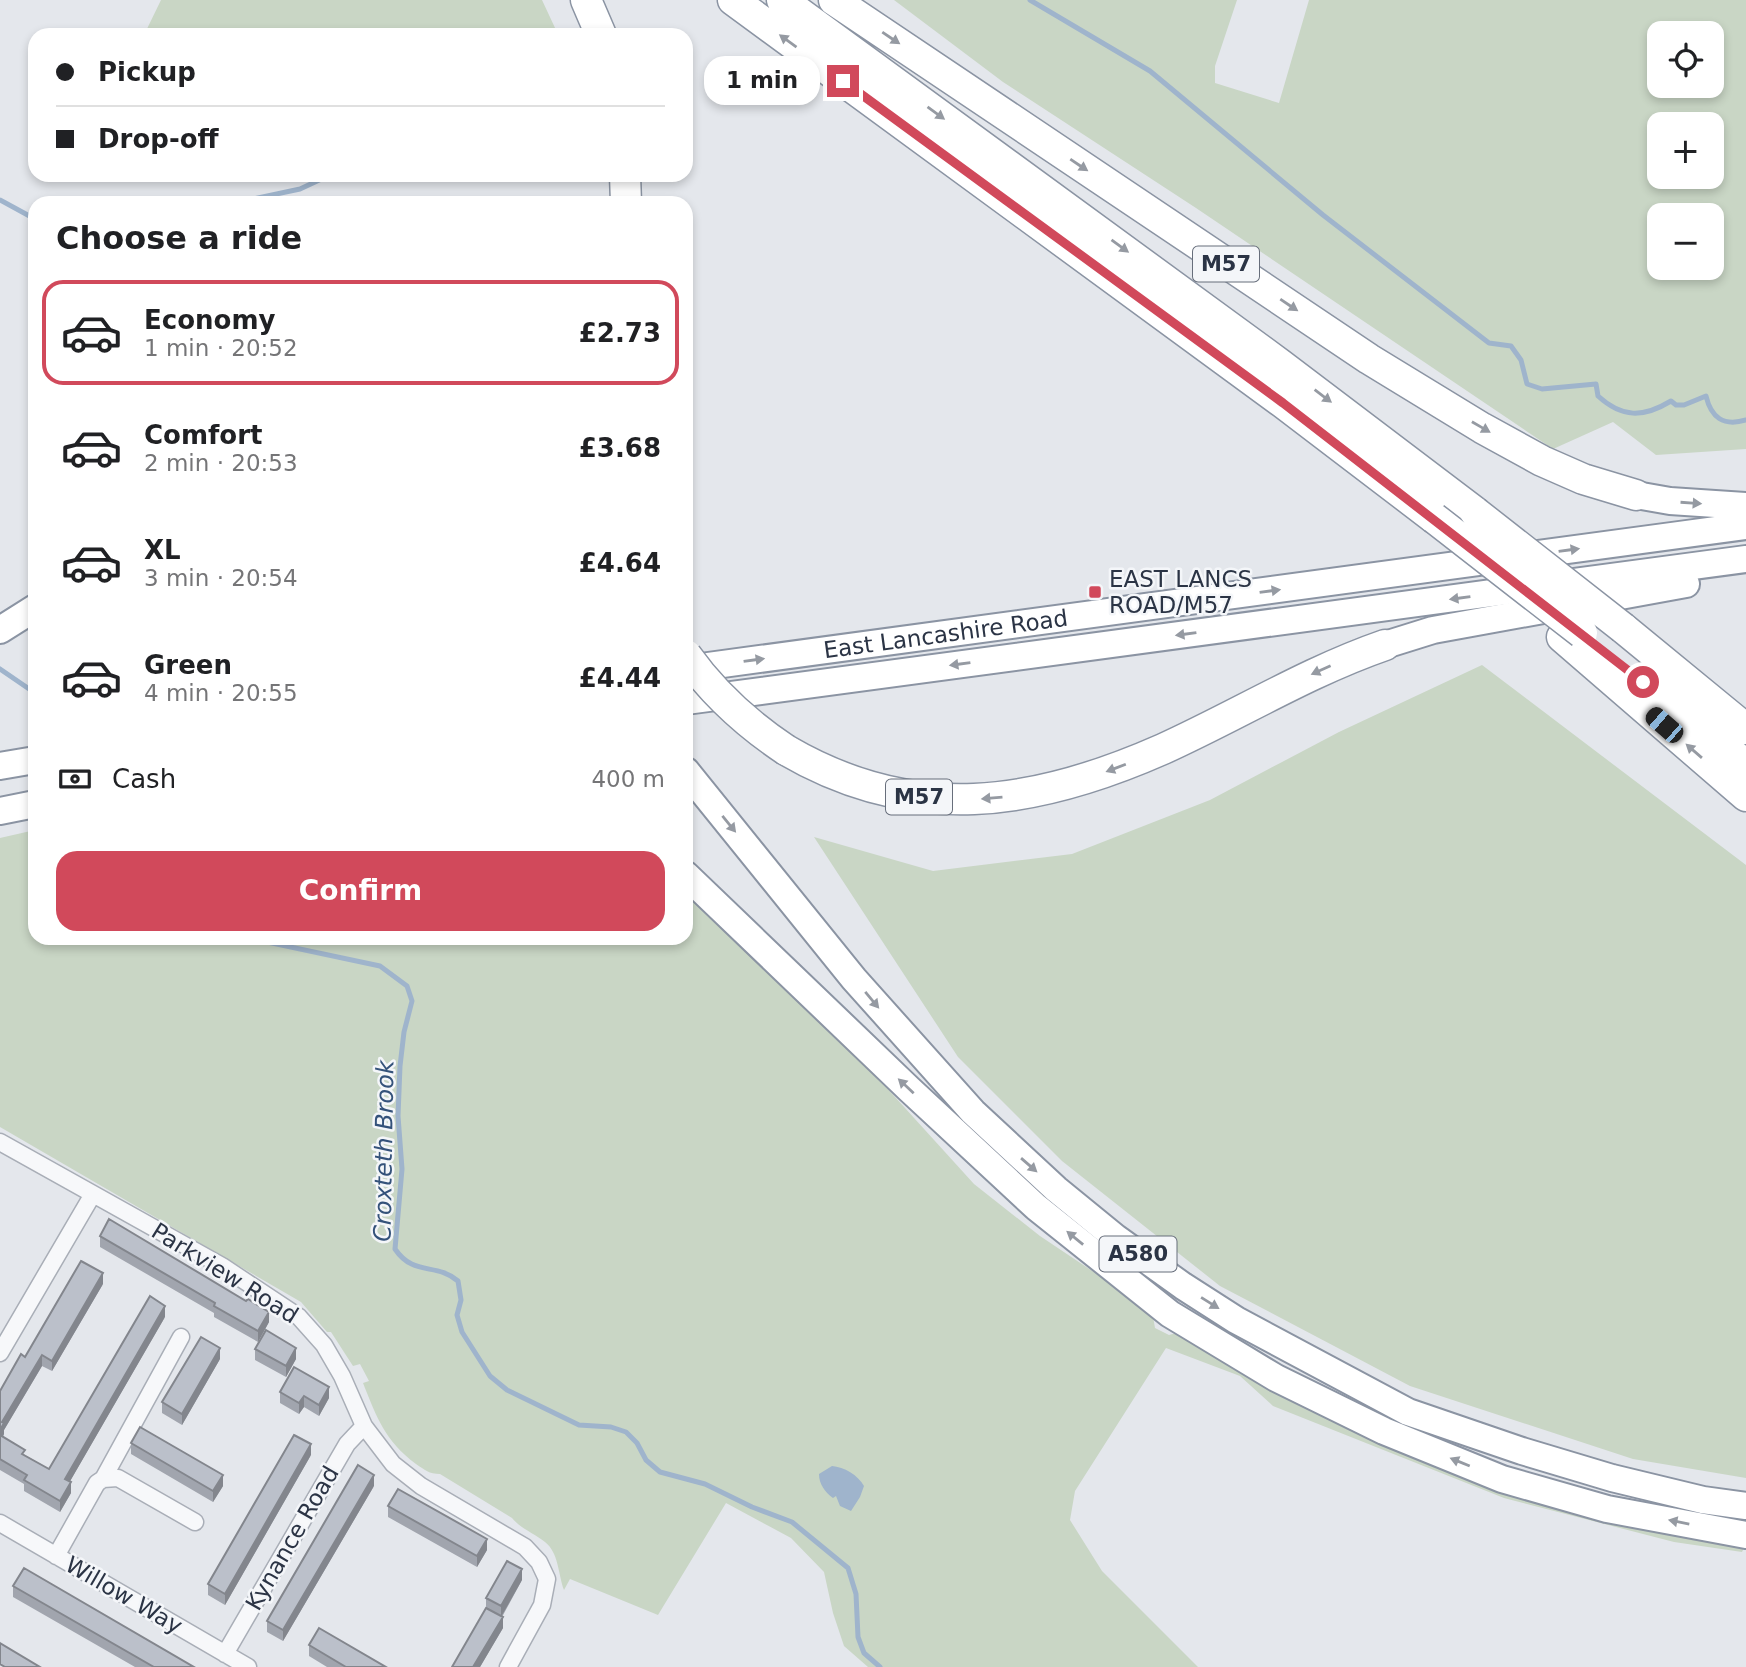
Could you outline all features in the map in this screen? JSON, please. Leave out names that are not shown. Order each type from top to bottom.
[{"type":"highway","points":[[586,0],[598,28]]},
{"type":"highway","points":[[733,0],[1283,403],[1434,518],[1572,635],[1746,796]]},
{"type":"highway","name":"M57","points":[[782,0],[1280,364],[1552,573],[1632,627],[1746,729]]},
{"type":"highway","name":"M57","points":[[834,0],[1369,359],[1482,428],[1542,461],[1583,479],[1636,495],[1670,501],[1746,506]]},
{"type":"highway","name":"East Lancashire Road","points":[[693,668],[1746,526]]},
{"type":"highway","name":"East Lancashire Road","points":[[693,700],[1746,559]]},
{"type":"highway","name":"M57","points":[[693,662],[728,705],[760,732],[786,750],[833,774],[893,792],[928,798],[971,800],[1024,795],[1059,788],[1118,768],[1165,748],[1319,671],[1385,645],[1433,630],[1746,573]]},
{"type":"highway","points":[[0,630],[28,612]]},
{"type":"highway","points":[[1632,627],[1746,704]]},
{"type":"highway","points":[[1572,635],[1746,765]]},
{"type":"highway","points":[[0,766],[28,761]]},
{"type":"highway","name":"A580","points":[[693,780],[853,979],[973,1112],[1056,1189],[1116,1238],[1183,1286],[1237,1320],[1408,1412],[1612,1478],[1703,1500],[1746,1506]]},
{"type":"highway","points":[[0,811],[28,805]]},
{"type":"highway","name":"A580","points":[[693,882],[1036,1208],[1170,1314],[1276,1378],[1384,1431],[1502,1479],[1607,1508],[1746,1535]]},
{"type":"street","name":"Parkview Road","points":[[0,1142],[222,1266],[299,1317],[324,1345],[364,1426],[394,1464],[421,1486],[525,1547],[540,1562],[547,1579],[542,1605],[509,1667]]},
{"type":"street","points":[[0,1353],[93,1194]]},
{"type":"street","points":[[56,1556],[97,1483],[103,1479],[181,1337]]},
{"type":"street","name":"Kynance Road","points":[[226,1654],[347,1444],[364,1426]]},
{"type":"street","points":[[103,1479],[118,1478],[195,1522]]},
{"type":"street","name":"Willow Way","points":[[0,1522],[248,1667]]},
{"type":"green space","points":[[161,0],[542,0],[555,28],[147,28]]},
{"type":"green space","points":[[894,0],[1237,0],[1215,66],[1215,83],[1279,103],[1309,0],[1746,0],[1746,449],[1656,455],[1613,422],[1553,449],[1196,208],[1003,82]]},
{"type":"green space","points":[[1482,665],[1746,865],[1746,1478],[1633,1459],[1410,1386],[1220,1286],[1062,1161],[958,1057],[814,837],[933,871],[1072,854],[1210,800],[1339,732]]},
{"type":"green space","points":[[28,832],[28,945],[693,945],[693,896],[846,1043],[974,1184],[1040,1236],[1152,1311],[1155,1328],[1169,1335],[1184,1331],[1283,1392],[1744,1548],[1742,1552],[1674,1542],[1504,1498],[1273,1406],[1240,1376],[1166,1348],[1075,1491],[1070,1520],[1102,1571],[1198,1667],[868,1667],[844,1646],[824,1572],[791,1538],[726,1503],[658,1615],[570,1579],[564,1590],[556,1558],[545,1542],[512,1518],[440,1474],[425,1470],[397,1447],[383,1428],[373,1407],[363,1383],[369,1381],[360,1364],[353,1366],[331,1332],[327,1332],[301,1302],[0,1127],[0,838]]},
{"type":"water","points":[[832,1466],[850,1472],[864,1486],[851,1511],[840,1506],[836,1496],[833,1498],[821,1484],[819,1474]]},
{"type":"building","points":[[109,1219],[269,1312],[258,1331],[100,1236]]},
{"type":"building","points":[[81,1261],[103,1273],[52,1361],[42,1355],[2,1422],[4,1423],[0,1430],[0,1391],[21,1354],[25,1357]]},
{"type":"building","points":[[150,1296],[165,1306],[65,1479],[71,1482],[60,1501],[24,1480],[27,1475],[0,1459],[0,1435],[25,1450],[22,1454],[49,1469]]},
{"type":"building","points":[[266,1330],[296,1348],[286,1366],[255,1349]]},
{"type":"building","points":[[201,1337],[220,1348],[182,1414],[162,1402]]},
{"type":"building","points":[[294,1367],[329,1387],[319,1405],[304,1396],[299,1403],[280,1392]]},
{"type":"building","points":[[140,1427],[223,1475],[213,1491],[131,1443]]},
{"type":"building","points":[[294,1435],[311,1444],[225,1594],[208,1584]]},
{"type":"building","points":[[358,1465],[374,1475],[283,1630],[267,1621]]},
{"type":"building","points":[[398,1489],[487,1539],[477,1556],[388,1506]]},
{"type":"building","points":[[507,1561],[522,1569],[501,1606],[486,1598]]},
{"type":"building","points":[[24,1568],[194,1667],[154,1667],[13,1586]]},
{"type":"building","points":[[486,1608],[503,1617],[473,1667],[452,1667]]},
{"type":"building","points":[[319,1628],[386,1667],[346,1667],[309,1645]]},
{"type":"building","points":[[0,1643],[40,1667],[5,1667],[0,1664]]},
{"type":"waterway","points":[[1030,0],[1150,71],[1323,215],[1489,343],[1511,346],[1521,360],[1527,384],[1542,389],[1596,384],[1598,396],[1624,412],[1633,413],[1642,413],[1671,401],[1676,405],[1684,405],[1706,396],[1711,410],[1719,418],[1731,422],[1746,420]]},
{"type":"waterway","points":[[267,196],[300,189],[315,182]]},
{"type":"waterway","points":[[0,200],[28,215]]},
{"type":"waterway","points":[[0,669],[28,688]]},
{"type":"waterway","name":"Croxteth Brook","points":[[281,945],[380,966],[407,986],[412,1001],[404,1032],[400,1066],[398,1116],[402,1169],[395,1249],[410,1263],[442,1272],[458,1281],[461,1300],[457,1315],[462,1332],[490,1376],[507,1390],[579,1425],[611,1427],[626,1432],[637,1443],[646,1460],[660,1472],[705,1484],[752,1507],[792,1522],[848,1568],[856,1594],[858,1637],[864,1653],[880,1667]]},
{"type":"place","name":"EAST LANCS ROAD/M57","points":[[1095,592]]},
{"type":"route","points":[[843,81],[1283,403],[1643,682]]}]
